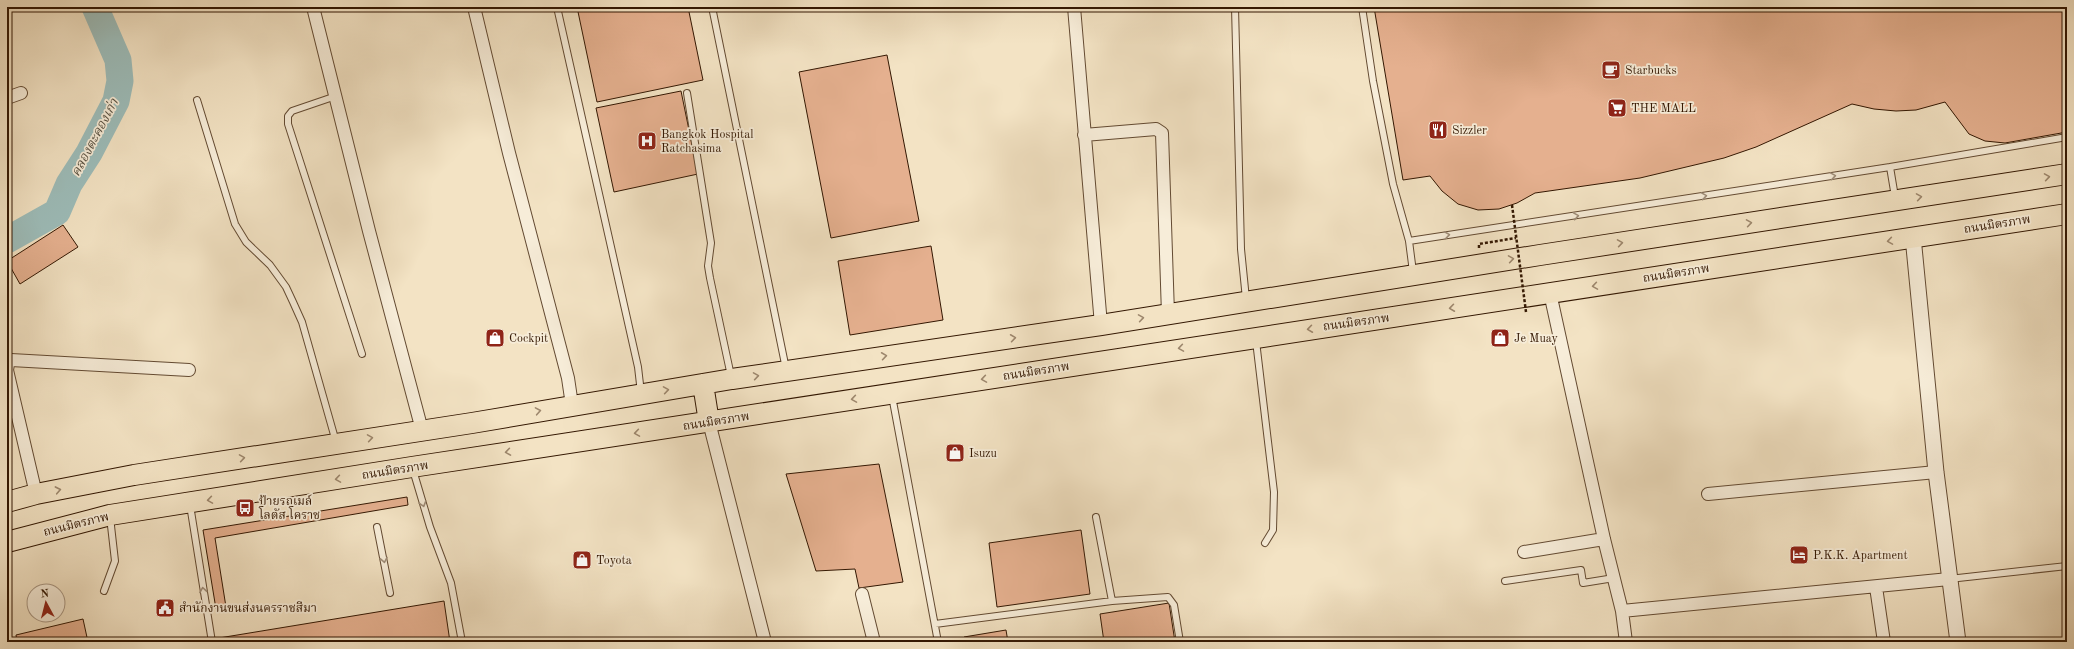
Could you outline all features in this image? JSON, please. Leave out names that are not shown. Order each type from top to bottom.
[{"type":"highway","points":[[7,502],[36,494],[142,474],[336,444],[732,379],[1101,325],[1413,274],[2067,174]]},
{"type":"highway","name":"ถนนมิตรภาพ","points":[[7,542],[110,515],[1255,337],[2067,214]]},
{"type":"highway","points":[[703,384],[709,422]]},
{"type":"street","points":[[313,7],[369,231],[422,430]]},
{"type":"street","points":[[474,7],[508,152],[568,378],[572,405]]},
{"type":"street","points":[[1074,7],[1101,325]]},
{"type":"street","points":[[7,98],[21,93]]},
{"type":"street","points":[[1084,136],[1156,129],[1162,133],[1168,314]]},
{"type":"street","points":[[1913,237],[1936,472],[1958,642]]},
{"type":"street","points":[[1550,293],[1604,539],[1622,611],[1626,642]]},
{"type":"street","points":[[36,494],[7,370],[8,364],[11,360],[189,370]]},
{"type":"street","points":[[709,422],[765,642]]},
{"type":"street","points":[[1708,494],[1936,472]]},
{"type":"street","points":[[1524,552],[1604,539]]},
{"type":"street","points":[[1622,611],[1950,579]]},
{"type":"street","points":[[1876,587],[1884,642]]},
{"type":"street","points":[[862,594],[874,642]]},
{"type":"lane","points":[[557,7],[636,360],[642,394]]},
{"type":"lane","points":[[712,7],[786,371]]},
{"type":"lane","points":[[1235,7],[1241,249],[1246,302]]},
{"type":"lane","points":[[1362,7],[1373,82],[1393,184],[1409,241],[1413,274]]},
{"type":"lane","points":[[687,94],[710,243],[708,266],[732,379]]},
{"type":"lane","points":[[336,96],[292,111],[288,116],[288,124],[362,354]]},
{"type":"lane","points":[[197,100],[235,224],[246,242],[270,265],[286,287],[302,322],[336,444]]},
{"type":"lane","points":[[1409,241],[1890,167],[2067,137]]},
{"type":"lane","points":[[1890,167],[1895,201]]},
{"type":"lane","points":[[1255,337],[1274,492],[1273,530],[1264,544]]},
{"type":"lane","points":[[891,393],[938,642]]},
{"type":"lane","points":[[412,467],[430,527],[451,583],[462,642]]},
{"type":"lane","points":[[190,503],[212,642]]},
{"type":"lane","points":[[104,591],[115,561],[110,515]]},
{"type":"lane","points":[[1096,517],[1112,601]]},
{"type":"lane","points":[[378,527],[390,594]]},
{"type":"lane","points":[[1950,579],[2067,566]]},
{"type":"lane","points":[[1505,582],[1581,570],[1583,583],[1614,578]]},
{"type":"lane","points":[[935,624],[1112,601],[1168,597],[1174,605],[1180,642]]},
{"type":"path","points":[[1512,205],[1526,312]]},
{"type":"path","points":[[1479,244],[1516,238]]},
{"type":"building","points":[[577,7],[688,7],[703,80],[597,102]]},
{"type":"building","name":"THE MALL","points":[[1374,7],[2067,7],[2067,132],[2005,143],[1985,141],[1969,134],[1945,102],[1916,110],[1896,111],[1874,109],[1852,104],[1756,147],[1724,158],[1640,178],[1535,193],[1517,203],[1499,209],[1478,210],[1458,204],[1442,191],[1430,176],[1403,180]]},
{"type":"building","points":[[887,55],[919,221],[831,238],[799,72]]},
{"type":"building","name":"Bangkok Hospital Ratchasima","points":[[681,91],[698,174],[614,192],[596,108]]},
{"type":"building","points":[[63,225],[78,247],[20,284],[7,261]]},
{"type":"building","points":[[931,246],[943,320],[850,335],[838,261]]},
{"type":"building","points":[[879,464],[903,582],[859,588],[855,569],[816,571],[786,474]]},
{"type":"building","points":[[407,497],[408,505],[215,538],[226,607],[216,609],[203,530]]},
{"type":"building","points":[[1081,530],[1090,594],[997,607],[989,543]]},
{"type":"building","points":[[444,601],[450,642],[220,642],[219,638]]},
{"type":"building","points":[[1169,603],[1175,642],[1104,642],[1100,614]]},
{"type":"building","points":[[83,619],[88,642],[17,642],[16,635]]},
{"type":"building","points":[[1006,630],[1008,642],[965,642],[964,637]]},
{"type":"waterway","name":"คลองตะคองเก่า","points":[[7,240],[57,212],[69,184],[89,153],[116,101],[120,81],[118,60],[95,7]]},
{"type":"place","name":"Starbucks","points":[[1611,70]]},
{"type":"place","name":"THE MALL","points":[[1617,108]]},
{"type":"place","name":"Sizzler","points":[[1438,130]]},
{"type":"place","name":"Bangkok Hospital Ratchasima","points":[[647,141]]},
{"type":"place","name":"Cockpit","points":[[495,338]]},
{"type":"place","name":"Je Muay","points":[[1500,338]]},
{"type":"place","name":"Isuzu","points":[[955,453]]},
{"type":"place","name":"ป้ายรถเมล์ โลตัส โคราช","points":[[245,508]]},
{"type":"place","name":"P.K.K. Apartment","points":[[1799,555]]},
{"type":"place","name":"Toyota","points":[[582,560]]},
{"type":"place","name":"สำนักงานขนส่งนครราชสีมา","points":[[165,608]]}]
